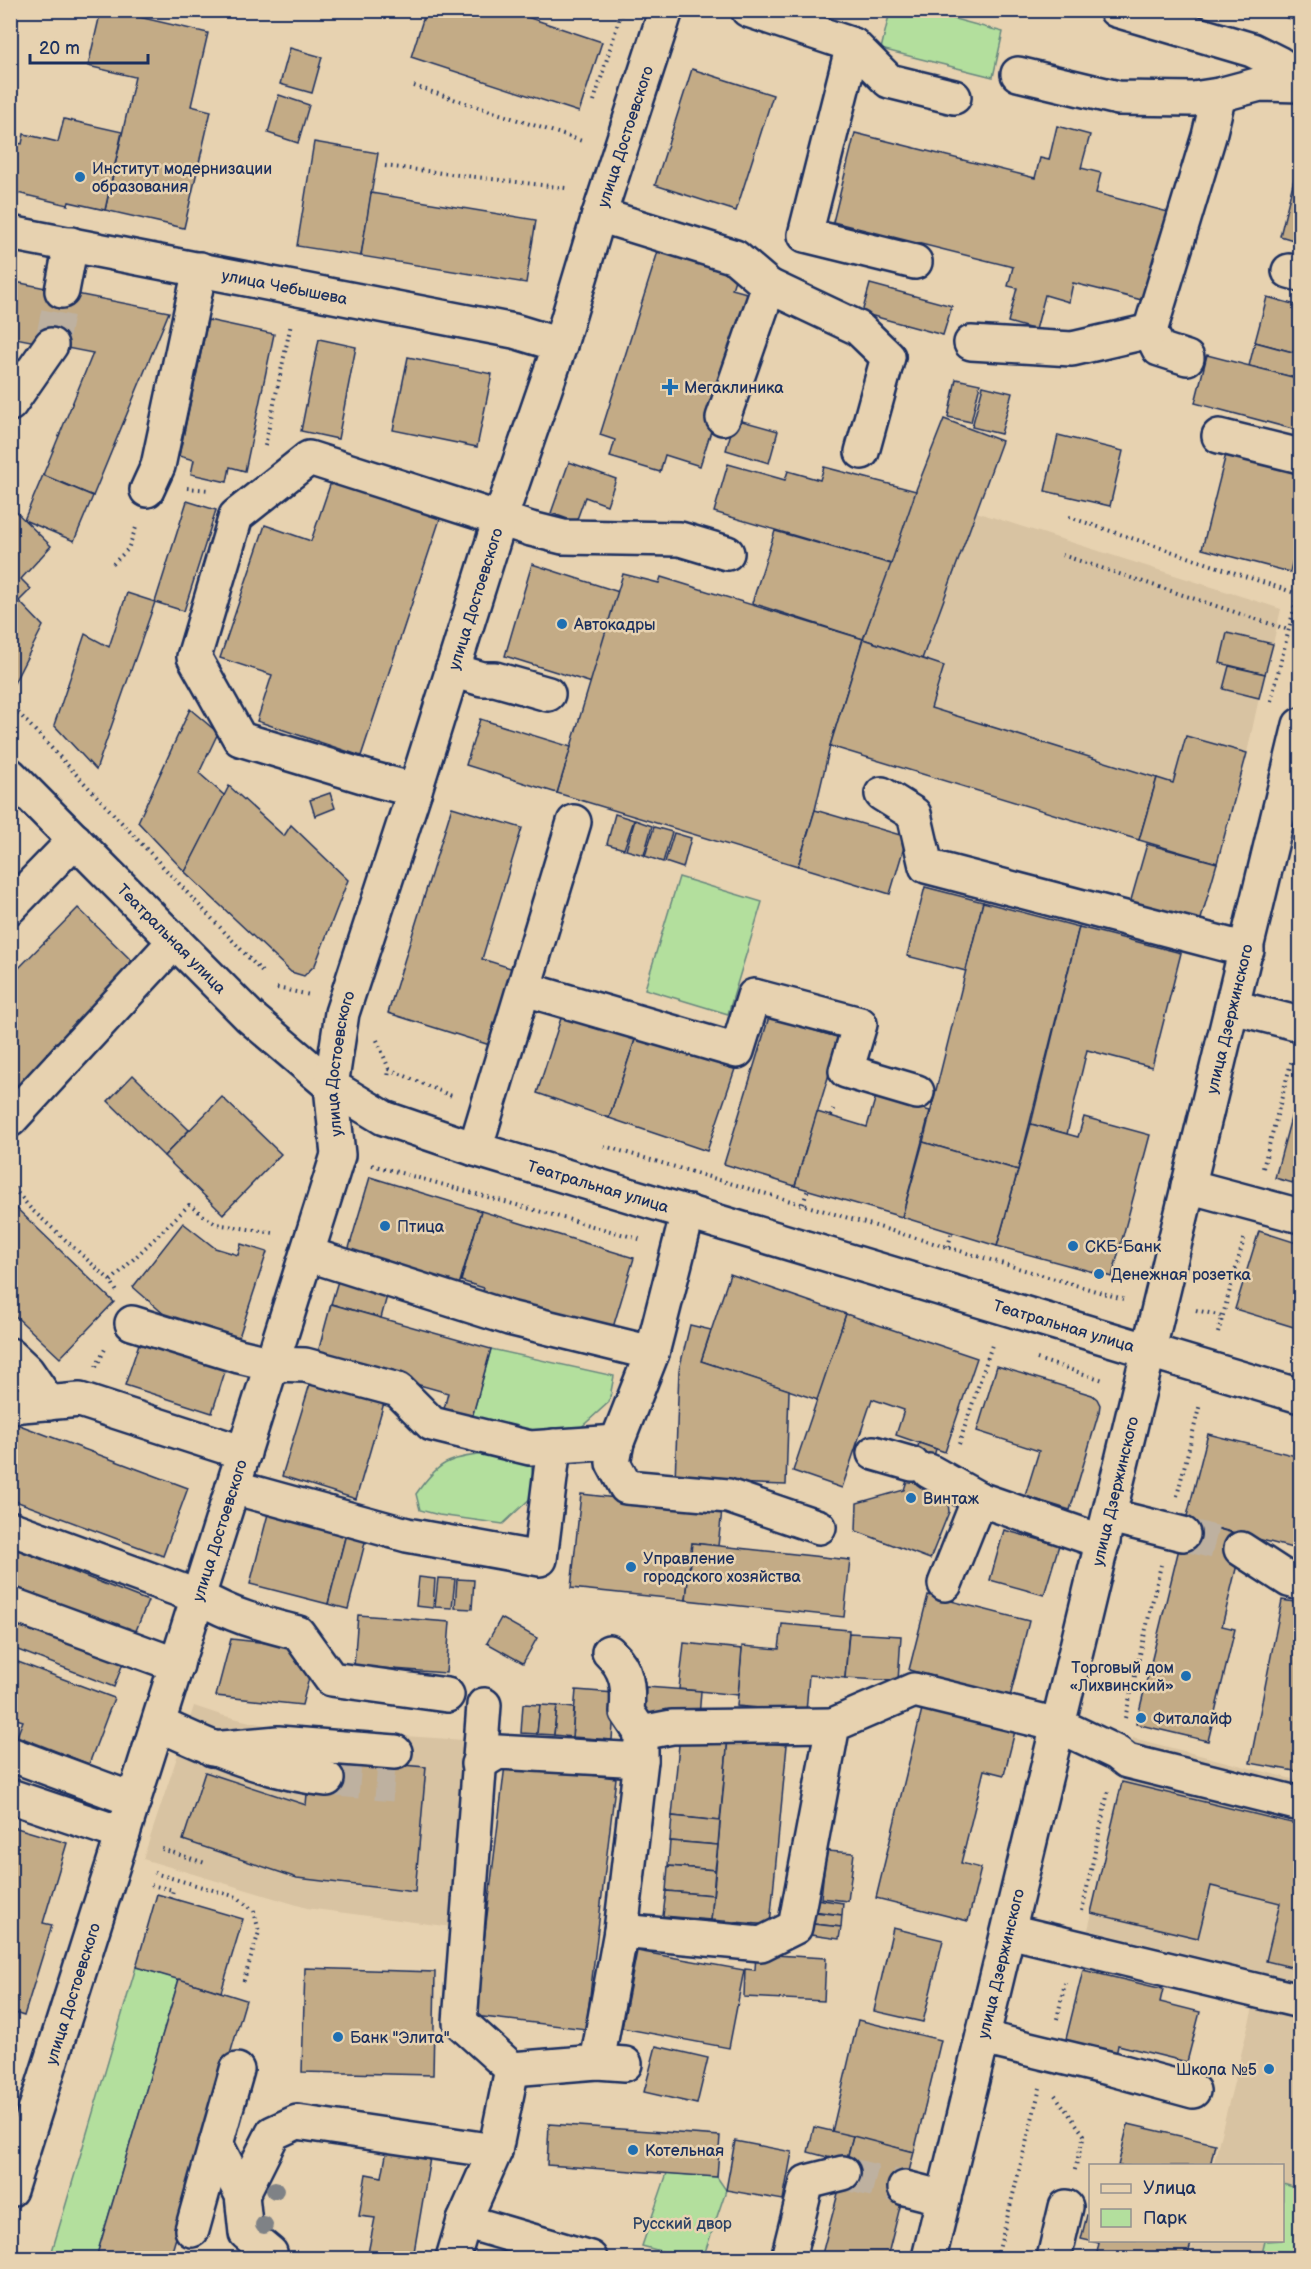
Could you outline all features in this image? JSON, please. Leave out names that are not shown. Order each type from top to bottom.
[{"type":"street","name":"улица Достоевского","points":[[10,2190],[338,1155],[331,1086],[342,1013],[500,519],[560,345],[599,215],[666,10]]},
{"type":"street","points":[[748,10],[853,45],[889,81],[954,97]]},
{"type":"street","points":[[1116,10],[1252,50],[1300,78]]},
{"type":"street","points":[[853,45],[805,235],[915,262]]},
{"type":"street","points":[[1018,74],[1118,98],[1193,99],[1260,84],[1300,85]]},
{"type":"street","points":[[1187,358],[1159,349],[1150,332],[1209,136],[1218,95]]},
{"type":"street","points":[[599,215],[735,257],[769,286],[858,328],[888,357],[862,453]]},
{"type":"street","name":"улица Чебышева","points":[[10,233],[298,288],[514,332],[560,345]]},
{"type":"street","points":[[62,291],[71,244]]},
{"type":"street","points":[[153,478],[200,269]]},
{"type":"street","points":[[723,418],[769,286]]},
{"type":"street","points":[[971,343],[1072,349],[1150,332]]},
{"type":"street","points":[[10,404],[51,345]]},
{"type":"street","points":[[1219,436],[1300,456]]},
{"type":"street","points":[[415,790],[240,739],[194,657],[236,516],[309,458],[563,537],[680,539],[727,553]]},
{"type":"street","points":[[452,670],[548,694]]},
{"type":"street","name":"улица Дзержинского","points":[[929,2259],[1300,725]]},
{"type":"street","name":"Театральная улица","points":[[10,775],[250,1017],[331,1086],[384,1118],[475,1149],[1300,1396]]},
{"type":"street","points":[[882,794],[914,814],[926,866],[1247,950]]},
{"type":"street","points":[[475,1149],[574,822]]},
{"type":"street","points":[[10,907],[75,840]]},
{"type":"street","points":[[10,1120],[175,941]]},
{"type":"street","points":[[525,989],[736,1051],[754,996],[860,1024],[846,1071],[917,1092]]},
{"type":"street","points":[[1233,1006],[1300,1024]]},
{"type":"street","points":[[1188,1186],[1300,1216]]},
{"type":"street","points":[[688,1212],[652,1353],[616,1442],[613,1463],[626,1487],[728,1496],[819,1527]]},
{"type":"street","points":[[307,1254],[509,1318],[652,1353]]},
{"type":"street","points":[[132,1323],[239,1356],[273,1364],[305,1365],[398,1390],[432,1424],[530,1448],[616,1442]]},
{"type":"street","points":[[10,1355],[65,1402]]},
{"type":"street","points":[[10,1406],[65,1402],[244,1454]]},
{"type":"street","points":[[233,1487],[407,1535],[540,1559],[554,1446]]},
{"type":"street","points":[[874,1453],[921,1467],[979,1499],[1106,1529],[1176,1532]]},
{"type":"street","points":[[945,1584],[979,1499]]},
{"type":"street","points":[[10,1528],[199,1597],[227,1613],[298,1633],[331,1678],[447,1695]]},
{"type":"street","points":[[1241,1549],[1289,1580],[1300,1583]]},
{"type":"street","points":[[10,1604],[177,1665]]},
{"type":"street","points":[[484,1705],[460,2022],[512,2069],[611,2063],[621,1930],[641,1747],[627,1712],[629,1690],[621,1663],[609,1652]]},
{"type":"street","points":[[478,1764],[498,1752],[641,1747],[672,1727],[832,1725],[914,1690],[1059,1725],[1117,1753],[1127,1761],[1300,1804]]},
{"type":"street","points":[[159,1724],[212,1749],[303,1777],[327,1779]]},
{"type":"street","points":[[621,1930],[760,1944],[795,1928],[832,1725]]},
{"type":"street","points":[[212,1749],[278,1743],[395,1752]]},
{"type":"street","points":[[10,1754],[134,1800]]},
{"type":"street","points":[[10,1796],[123,1834]]},
{"type":"street","points":[[1009,1931],[1300,2001]]},
{"type":"street","points":[[983,2038],[1045,2065],[1193,2091]]},
{"type":"street","points":[[453,2259],[464,2221],[495,2151],[512,2069]]},
{"type":"street","points":[[192,2230],[237,2070]]},
{"type":"street","points":[[242,2195],[273,2133],[297,2122],[495,2151]]},
{"type":"street","points":[[216,2144],[242,2195],[246,2233],[270,2253],[269,2259]]},
{"type":"street","points":[[788,2259],[807,2182],[843,2173]]},
{"type":"street","points":[[905,2188],[944,2198]]},
{"type":"street","points":[[1054,2259],[1066,2207]]},
{"type":"street","points":[[464,2221],[590,2259]]},
{"type":"path","points":[[592,108],[622,10]]},
{"type":"path","points":[[414,86],[582,141]]},
{"type":"path","points":[[579,150],[585,130]]},
{"type":"path","points":[[385,166],[566,188]]},
{"type":"path","points":[[563,199],[570,178]]},
{"type":"path","points":[[263,453],[298,288]]},
{"type":"path","points":[[113,564],[128,549],[153,478],[162,477],[167,484],[189,489],[217,490]]},
{"type":"path","points":[[1069,518],[1298,594]]},
{"type":"path","points":[[1062,555],[1289,630]]},
{"type":"path","points":[[376,1037],[388,1069],[488,1112]]},
{"type":"path","points":[[600,1145],[1123,1298]]},
{"type":"path","points":[[10,1184],[31,1209],[111,1281],[132,1323],[109,1341],[65,1402]]},
{"type":"path","points":[[803,1204],[808,1189]]},
{"type":"path","points":[[111,1281],[189,1206],[216,1224],[278,1234]]},
{"type":"path","points":[[948,1247],[952,1231]]},
{"type":"path","points":[[959,1444],[992,1345]]},
{"type":"path","points":[[996,2259],[1074,1946],[1117,1753],[1176,1532],[1209,1370]]},
{"type":"path","points":[[162,1849],[205,1863]]},
{"type":"path","points":[[154,1873],[237,1896],[254,1911],[259,1932],[243,1983]]},
{"type":"path","points":[[150,1885],[173,1890],[171,1898]]},
{"type":"path","points":[[1045,2065],[1084,2136],[1066,2207]]},
{"type":"shaded area","points":[[10,11],[20,11],[11,60]]},
{"type":"shaded area","points":[[976,512],[1281,609],[1273,644],[1227,633],[1220,662],[1229,666],[1224,689],[1259,698],[1247,753],[1186,736],[1173,783],[931,708],[944,667],[922,659]]},
{"type":"shaded area","points":[[194,1706],[272,1727],[464,1740],[452,1927],[307,1908],[143,1859]]},
{"type":"shaded area","name":"Школа №5","points":[[1133,1738],[1300,1781],[1300,2258],[1189,2258],[1194,2242],[1284,2242],[1284,2164],[1213,2164],[1262,1972],[1088,1930]]},
{"type":"green space","points":[[890,11],[925,11],[1003,32],[993,77],[881,49]]},
{"type":"green space","points":[[679,877],[762,902],[728,1014],[645,989]]},
{"type":"green space","points":[[491,1349],[614,1376],[609,1402],[577,1431],[546,1436],[471,1421]]},
{"type":"green space","points":[[486,1454],[531,1464],[536,1493],[503,1524],[420,1510],[416,1494],[438,1468],[462,1457]]},
{"type":"green space","points":[[136,1967],[179,1979],[96,2258],[50,2258]]},
{"type":"green space","name":"Русский двор","points":[[667,2173],[717,2177],[726,2190],[703,2258],[686,2258],[642,2246]]},
{"type":"green space","points":[[1284,2184],[1300,2189],[1300,2258],[1261,2258],[1265,2242],[1284,2242]]},
{"type":"building","points":[[101,10],[208,33],[191,106],[211,111],[184,228],[105,210],[135,77],[88,66]]},
{"type":"building","points":[[426,10],[506,10],[602,42],[579,112],[411,57]]},
{"type":"building","points":[[1263,10],[1300,10],[1300,22]]},
{"type":"building","points":[[290,48],[322,57],[312,93],[280,84]]},
{"type":"building","points":[[692,69],[773,95],[736,211],[655,185]]},
{"type":"building","points":[[279,95],[309,105],[298,143],[268,133]]},
{"type":"building","points":[[64,119],[122,132],[105,210],[69,202],[68,205],[13,192],[15,181],[10,180],[10,142],[22,144],[24,134],[58,142]]},
{"type":"building","points":[[1057,126],[1090,135],[1081,168],[1101,173],[1096,193],[1168,212],[1146,301],[1073,283],[1069,302],[1045,295],[1036,330],[1008,322],[1017,288],[1008,286],[1013,267],[833,222],[855,133],[1035,178],[1040,158],[1049,160]]},
{"type":"building","points":[[314,142],[378,153],[361,256],[297,246]]},
{"type":"building","points":[[1300,155],[1300,242],[1280,236]]},
{"type":"building","points":[[371,193],[536,220],[526,283],[361,256]]},
{"type":"building","name":"Мегаклиника","points":[[660,245],[738,270],[732,289],[754,295],[700,466],[665,455],[660,472],[610,457],[615,440],[600,435]]},
{"type":"building","points":[[10,281],[169,312],[93,496],[43,475],[93,353],[10,337]]},
{"type":"building","points":[[870,284],[952,306],[943,335],[862,313]]},
{"type":"building","points":[[1267,297],[1300,306],[1300,354],[1255,342]]},
{"type":"building","points":[[208,320],[274,334],[245,471],[230,467],[227,482],[191,474],[194,460],[179,456]]},
{"type":"building","points":[[319,339],[356,347],[338,439],[301,431]]},
{"type":"building","points":[[1255,342],[1300,354],[1300,379],[1249,366]]},
{"type":"building","points":[[1207,355],[1300,379],[1300,431],[1195,403]]},
{"type":"building","points":[[408,357],[492,374],[477,447],[393,430]]},
{"type":"building","points":[[956,379],[980,384],[971,422],[948,417]]},
{"type":"building","points":[[983,386],[1012,393],[1001,434],[972,427]]},
{"type":"building","points":[[735,419],[778,431],[769,463],[726,450]]},
{"type":"building","points":[[944,419],[1002,441],[922,659],[863,639],[914,495]]},
{"type":"building","points":[[1058,435],[1123,451],[1110,506],[1045,491]]},
{"type":"building","points":[[1227,450],[1300,470],[1300,530],[1290,572],[1202,549]]},
{"type":"building","points":[[569,462],[616,479],[607,505],[585,497],[576,522],[551,513]]},
{"type":"building","points":[[728,464],[785,480],[788,471],[820,480],[824,467],[916,491],[891,564],[714,512]]},
{"type":"building","points":[[43,475],[93,496],[74,541],[24,520]]},
{"type":"building","points":[[332,479],[441,516],[361,756],[257,721],[272,675],[220,658],[265,525],[311,541]]},
{"type":"building","points":[[187,501],[216,510],[184,611],[155,602]]},
{"type":"building","points":[[10,506],[51,546],[21,579],[31,589],[19,601],[43,626],[14,683],[10,680]]},
{"type":"building","points":[[775,531],[891,564],[863,639],[752,603]]},
{"type":"building","name":"Автокадры","points":[[532,564],[619,592],[592,683],[505,656]]},
{"type":"building","points":[[623,574],[659,583],[661,577],[863,639],[830,746],[815,810],[798,866],[557,793]]},
{"type":"building","points":[[127,593],[155,602],[96,770],[54,725],[85,634],[109,647]]},
{"type":"building","points":[[1227,633],[1273,644],[1265,674],[1220,663]]},
{"type":"building","points":[[863,639],[944,666],[931,708],[1157,778],[1139,840],[830,746]]},
{"type":"building","points":[[1229,666],[1265,674],[1259,698],[1223,689]]},
{"type":"building","points":[[190,709],[218,733],[199,773],[225,796],[185,872],[138,822]]},
{"type":"building","points":[[480,719],[571,747],[557,793],[466,765]]},
{"type":"building","points":[[1186,736],[1247,753],[1217,863],[1139,840],[1157,778],[1173,783]]},
{"type":"building","points":[[229,786],[284,836],[291,825],[348,880],[315,965],[304,976],[291,972],[185,872]]},
{"type":"building","points":[[330,793],[335,808],[315,816],[310,800]]},
{"type":"building","points":[[452,807],[522,828],[482,959],[517,970],[493,1046],[388,1013]]},
{"type":"building","points":[[815,810],[907,837],[890,894],[798,866]]},
{"type":"building","points":[[615,814],[634,820],[624,849],[607,844]]},
{"type":"building","points":[[635,820],[652,826],[644,855],[626,850]]},
{"type":"building","points":[[654,827],[672,832],[663,862],[645,856]]},
{"type":"building","points":[[674,833],[691,838],[683,868],[665,862]]},
{"type":"building","points":[[1147,844],[1217,863],[1199,926],[1129,907]]},
{"type":"building","points":[[925,887],[983,902],[966,971],[907,956]]},
{"type":"building","points":[[983,902],[1079,927],[1018,1170],[923,1142]]},
{"type":"building","points":[[78,908],[137,966],[10,1095],[10,977]]},
{"type":"building","points":[[1079,927],[1181,953],[1152,1067],[1087,1050],[1067,1134],[1031,1124]]},
{"type":"building","points":[[563,1012],[636,1037],[609,1118],[537,1093]]},
{"type":"building","points":[[769,1017],[840,1038],[795,1186],[724,1164]]},
{"type":"building","points":[[636,1037],[735,1069],[707,1151],[609,1118]]},
{"type":"building","points":[[133,1075],[189,1130],[164,1156],[108,1101]]},
{"type":"building","points":[[1300,1084],[1300,1185],[1275,1178]]},
{"type":"building","points":[[876,1096],[930,1111],[902,1217],[795,1186],[817,1112],[867,1127]]},
{"type":"building","points":[[222,1097],[281,1154],[223,1214],[164,1156]]},
{"type":"building","points":[[1084,1117],[1150,1135],[1112,1277],[997,1246],[1031,1124],[1078,1137]]},
{"type":"building","points":[[923,1142],[1018,1170],[997,1246],[902,1217]]},
{"type":"building","points":[[370,1177],[481,1211],[457,1292],[346,1258]]},
{"type":"building","points":[[10,1202],[114,1302],[60,1358],[10,1311]]},
{"type":"building","points":[[481,1211],[634,1258],[611,1334],[482,1294],[484,1288],[461,1281]]},
{"type":"building","points":[[183,1223],[215,1248],[238,1255],[241,1244],[267,1252],[236,1346],[182,1330],[133,1287]]},
{"type":"building","points":[[1259,1231],[1300,1244],[1300,1329],[1235,1309]]},
{"type":"building","points":[[341,1271],[390,1285],[381,1318],[331,1304]]},
{"type":"building","points":[[730,1274],[846,1314],[818,1400],[701,1361]]},
{"type":"building","points":[[331,1304],[491,1349],[471,1421],[443,1413],[448,1393],[317,1356]]},
{"type":"building","points":[[846,1314],[977,1358],[945,1452],[896,1435],[904,1410],[872,1399],[842,1488],[793,1471]]},
{"type":"building","points":[[690,1325],[711,1330],[701,1361],[789,1390],[786,1485],[675,1481],[679,1370]]},
{"type":"building","points":[[142,1335],[228,1362],[212,1413],[125,1385]]},
{"type":"building","points":[[997,1366],[1092,1395],[1097,1399],[1100,1405],[1099,1412],[1070,1510],[1025,1496],[1039,1451],[977,1431]]},
{"type":"building","points":[[313,1374],[386,1396],[356,1499],[282,1476]]},
{"type":"building","points":[[14,1423],[188,1488],[163,1556],[10,1499],[10,1433]]},
{"type":"building","points":[[1208,1434],[1300,1457],[1300,1550],[1186,1520]]},
{"type":"building","name":"Винтаж","points":[[919,1443],[936,1449],[925,1487],[947,1494],[949,1512],[930,1559],[856,1531],[857,1503],[904,1490]]},
{"type":"building","name":"Управление городского хозяйства","points":[[581,1494],[722,1510],[718,1546],[692,1543],[686,1600],[571,1588]]},
{"type":"building","points":[[269,1510],[347,1530],[328,1604],[250,1584]]},
{"type":"building","name":"Торговый дом «Лихвинский»","points":[[1186,1520],[1244,1536],[1222,1626],[1235,1629],[1208,1741],[1136,1724]]},
{"type":"building","points":[[347,1530],[367,1535],[348,1609],[328,1604]]},
{"type":"building","points":[[1004,1530],[1059,1545],[1044,1595],[990,1580]]},
{"type":"building","points":[[692,1543],[850,1560],[844,1617],[686,1600]]},
{"type":"building","points":[[10,1547],[148,1601],[131,1643],[10,1596]]},
{"type":"building","points":[[419,1577],[435,1579],[433,1608],[416,1606]]},
{"type":"building","points":[[438,1578],[455,1579],[452,1608],[435,1607]]},
{"type":"building","points":[[457,1579],[474,1580],[472,1609],[455,1608]]},
{"type":"building","points":[[928,1595],[1029,1621],[1010,1697],[909,1670]]},
{"type":"building","points":[[1282,1600],[1300,1603],[1300,1772],[1250,1763]]},
{"type":"building","points":[[10,1610],[126,1655],[114,1687],[10,1647]]},
{"type":"building","points":[[358,1615],[450,1622],[446,1673],[354,1666]]},
{"type":"building","points":[[501,1618],[537,1638],[523,1663],[487,1643]]},
{"type":"building","points":[[782,1624],[849,1630],[845,1678],[809,1675],[806,1712],[737,1706],[742,1646],[779,1649]]},
{"type":"building","points":[[849,1633],[901,1636],[898,1681],[845,1678]]},
{"type":"building","points":[[231,1639],[287,1645],[310,1674],[302,1705],[216,1696]]},
{"type":"building","points":[[684,1643],[742,1649],[738,1695],[679,1689]]},
{"type":"building","points":[[10,1659],[114,1698],[89,1764],[17,1736],[23,1721],[10,1717]]},
{"type":"building","points":[[646,1687],[701,1691],[699,1718],[644,1715]]},
{"type":"building","points":[[576,1690],[615,1693],[612,1740],[572,1737]]},
{"type":"building","points":[[523,1704],[540,1705],[537,1734],[521,1733]]},
{"type":"building","points":[[540,1705],[557,1706],[554,1735],[537,1734]]},
{"type":"building","points":[[923,1705],[1016,1727],[1004,1775],[984,1770],[961,1863],[981,1868],[968,1921],[876,1898]]},
{"type":"building","points":[[557,1706],[574,1708],[572,1737],[554,1735]]},
{"type":"building","points":[[680,1735],[728,1739],[720,1821],[672,1816]]},
{"type":"building","points":[[728,1739],[787,1745],[770,1925],[711,1920]]},
{"type":"building","points":[[329,1759],[426,1767],[415,1892],[297,1878],[183,1840],[205,1772],[306,1805],[307,1794],[326,1796]]},
{"type":"building","points":[[505,1765],[616,1778],[586,2029],[475,2016]]},
{"type":"building","points":[[1122,1782],[1300,1825],[1300,1969],[1266,1961],[1280,1903],[1211,1886],[1198,1938],[1091,1913]]},
{"type":"building","points":[[672,1816],[720,1821],[718,1845],[670,1841]]},
{"type":"building","points":[[10,1826],[67,1843],[43,1923],[52,1925],[24,2016],[15,2013],[10,2026]]},
{"type":"building","points":[[670,1841],[718,1845],[715,1870],[668,1866]]},
{"type":"building","points":[[826,1851],[854,1853],[848,1901],[821,1898]]},
{"type":"building","points":[[668,1866],[715,1870],[713,1895],[666,1891]]},
{"type":"building","points":[[666,1891],[713,1895],[711,1920],[663,1916]]},
{"type":"building","points":[[157,1894],[243,1919],[221,1992],[136,1967]]},
{"type":"building","points":[[816,1899],[843,1903],[842,1915],[814,1911]]},
{"type":"building","points":[[814,1912],[842,1915],[841,1927],[813,1924]]},
{"type":"building","points":[[813,1924],[841,1927],[839,1939],[811,1935]]},
{"type":"building","points":[[893,1928],[943,1940],[923,2022],[874,2011]]},
{"type":"building","points":[[637,1951],[744,1970],[729,2048],[622,2028]]},
{"type":"building","points":[[756,1954],[826,1958],[824,2001],[744,1997],[745,1969],[755,1970]]},
{"type":"building","points":[[305,1968],[435,1972],[433,2075],[302,2072]]},
{"type":"building","points":[[1083,1970],[1163,1989],[1160,2002],[1200,2012],[1187,2062],[1118,2045],[1116,2056],[1065,2043]]},
{"type":"building","points":[[179,1979],[246,2000],[170,2258],[96,2258]]},
{"type":"building","points":[[858,2020],[941,2040],[914,2152],[832,2132]]},
{"type":"building","points":[[656,2046],[708,2058],[697,2104],[644,2092]]},
{"type":"building","name":"Котельная","points":[[549,2124],[720,2136],[717,2177],[547,2165]]},
{"type":"building","points":[[1128,2124],[1215,2144],[1210,2164],[1118,2164]]},
{"type":"building","points":[[814,2127],[853,2136],[846,2162],[808,2152]]},
{"type":"building","points":[[853,2136],[914,2152],[887,2258],[821,2258]]},
{"type":"building","points":[[735,2141],[792,2152],[783,2200],[726,2190]]},
{"type":"building","points":[[388,2144],[431,2152],[413,2258],[367,2258],[375,2218],[359,2216],[366,2174],[382,2177]]},
{"type":"building","points":[[1087,2215],[1089,2216],[1089,2241],[1081,2239]]},
{"type":"building","points":[[1094,2242],[1191,2242],[1187,2258],[1096,2258],[1099,2243]]},
{"type":"building","points":[[506,2247],[547,2258],[502,2258]]},
{"type":"tunnel","points":[[51,345],[62,291]]},
{"type":"tunnel","points":[[1183,1534],[1241,1549]]},
{"type":"tunnel","points":[[327,1779],[394,1785]]},
{"type":"tunnel","points":[[843,2173],[905,2188]]},
{"type":"place","name":"Институт модернизации образования","points":[[80,177]]},
{"type":"place","name":"Мегаклиника","points":[[670,387]]},
{"type":"place","name":"Автокадры","points":[[562,624]]},
{"type":"place","name":"Птица","points":[[385,1226]]},
{"type":"place","name":"СКБ-Банк","points":[[1073,1246]]},
{"type":"place","name":"Денежная розетка","points":[[1099,1274]]},
{"type":"place","name":"Винтаж","points":[[911,1498]]},
{"type":"place","name":"Управление городского хозяйства","points":[[631,1567]]},
{"type":"place","name":"Торговый дом «Лихвинский»","points":[[1186,1676]]},
{"type":"place","name":"Фиталайф","points":[[1141,1718]]},
{"type":"place","name":"Банк \"Элита\"","points":[[338,2037]]},
{"type":"place","name":"Школа №5","points":[[1269,2069]]},
{"type":"place","name":"Котельная","points":[[633,2150]]}]
